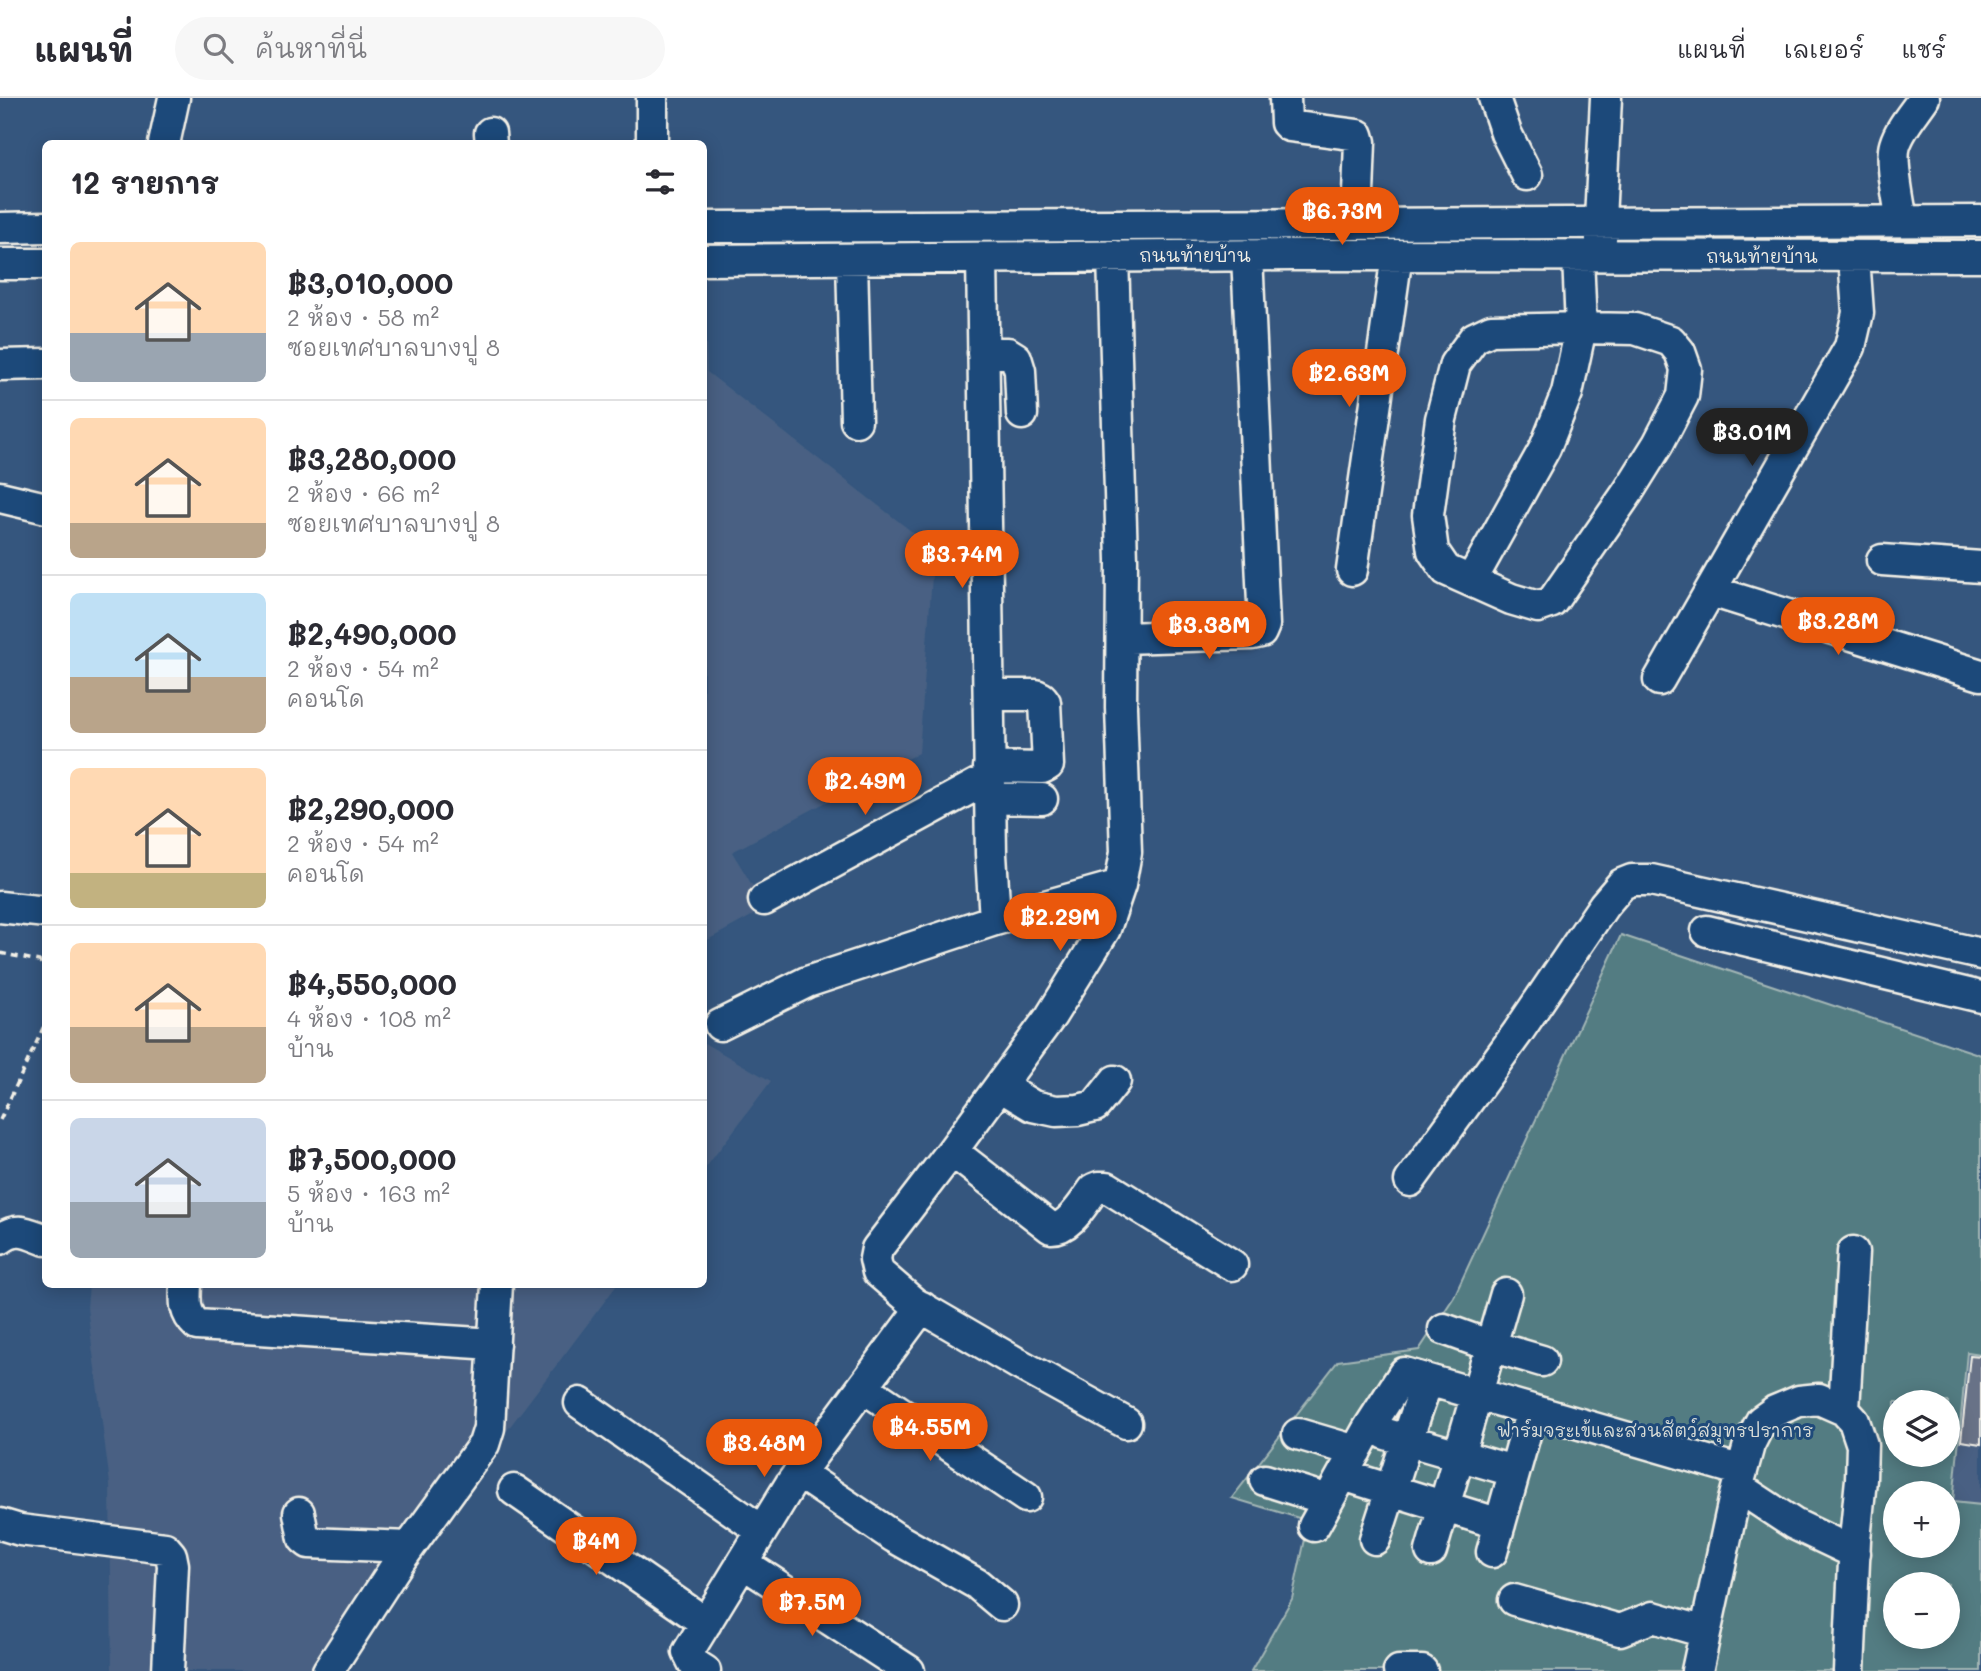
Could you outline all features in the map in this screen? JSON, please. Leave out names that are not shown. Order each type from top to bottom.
[{"type":"street","points":[[149,140],[158,98]]},
{"type":"street","points":[[165,140],[174,98]]},
{"type":"street","points":[[652,98],[652,140]]},
{"type":"street","points":[[1285,98],[1286,123],[1289,126],[1358,135],[1357,221]]},
{"type":"street","points":[[1494,98],[1506,133],[1527,175]]},
{"type":"street","points":[[1471,581],[1545,448],[1567,393],[1581,328],[1590,256],[1600,220],[1606,98]]},
{"type":"street","points":[[1902,221],[1894,147],[1924,98]]},
{"type":"street","name":"ถนนท้ายบ้าน","points":[[707,227],[1357,221],[1981,221]]},
{"type":"street","points":[[0,228],[42,227]]},
{"type":"street","points":[[1122,638],[1252,634],[1261,632],[1264,625],[1247,255]]},
{"type":"street","name":"ถนนท้ายบ้าน","points":[[707,260],[1247,255],[1981,256]]},
{"type":"street","points":[[1113,256],[1122,560],[1121,707],[1126,852],[1121,886],[1105,929],[1051,1016],[877,1249],[875,1259],[878,1272],[922,1307],[1126,1423]]},
{"type":"street","points":[[1352,570],[1397,256]]},
{"type":"street","points":[[982,257],[991,855],[995,920]]},
{"type":"street","points":[[1659,680],[1850,347],[1858,313],[1854,257]]},
{"type":"street","points":[[852,259],[856,421]]},
{"type":"street","points":[[0,264],[42,264]]},
{"type":"street","points":[[1581,328],[1635,329],[1671,341],[1680,352],[1686,369],[1683,396],[1651,456],[1552,602],[1538,607],[1511,599],[1471,581],[1446,570],[1433,551],[1429,514],[1441,419],[1455,364],[1474,338],[1491,330],[1581,328]]},
{"type":"street","points":[[983,354],[1008,353],[1016,358],[1020,372],[1022,414]]},
{"type":"street","points":[[0,365],[42,364]]},
{"type":"street","points":[[0,497],[42,507]]},
{"type":"street","points":[[1882,560],[1981,567]]},
{"type":"street","points":[[1711,591],[1981,675]]},
{"type":"street","points":[[764,900],[990,781],[1048,765],[1045,702],[1042,698],[1036,695],[989,695]]},
{"type":"street","points":[[990,781],[1042,799]]},
{"type":"street","points":[[1410,1181],[1518,1032],[1604,905],[1622,884],[1632,880],[1651,880],[1981,954]]},
{"type":"street","points":[[720,1025],[807,982],[995,920],[1121,886]]},
{"type":"street","points":[[0,907],[42,912]]},
{"type":"street","points":[[1707,931],[1981,997]]},
{"type":"street","points":[[1000,1086],[1032,1106],[1056,1111],[1095,1106],[1115,1081]]},
{"type":"street","points":[[952,1151],[1051,1228],[1060,1228],[1067,1224],[1094,1189],[1107,1187],[1232,1265]]},
{"type":"street","points":[[0,1239],[17,1231],[42,1239]]},
{"type":"street","points":[[1844,1409],[1853,1252]]},
{"type":"street","points":[[186,1288],[185,1308],[189,1318],[197,1325],[494,1344]]},
{"type":"street","points":[[328,1671],[409,1547],[484,1444],[489,1428],[497,1288]]},
{"type":"street","points":[[1431,1551],[1507,1294]]},
{"type":"street","points":[[705,1671],[694,1664],[688,1652],[799,1473],[922,1307]]},
{"type":"street","points":[[1444,1329],[1542,1362]]},
{"type":"street","points":[[1314,1526],[1404,1373],[1532,1410],[1740,1479],[1794,1524],[1855,1553]]},
{"type":"street","points":[[1375,1539],[1428,1380]]},
{"type":"street","points":[[863,1387],[1026,1497]]},
{"type":"street","points":[[1697,1671],[1749,1446],[1761,1421],[1775,1411],[1799,1401],[1819,1399],[1844,1409],[1854,1421],[1861,1445],[1849,1671]]},
{"type":"street","points":[[580,1403],[762,1531]]},
{"type":"street","points":[[1298,1434],[1392,1490],[1444,1506],[1496,1538],[1532,1410]]},
{"type":"street","points":[[1265,1480],[1349,1464],[1406,1440],[1513,1471]]},
{"type":"street","points":[[799,1473],[894,1537],[977,1584],[1002,1605]]},
{"type":"street","points":[[514,1490],[706,1623]]},
{"type":"street","points":[[299,1513],[304,1539],[309,1543],[409,1547]]},
{"type":"street","points":[[0,1524],[20,1530],[165,1548],[171,1555],[173,1565],[168,1671]]},
{"type":"street","points":[[743,1563],[909,1671]]},
{"type":"street","points":[[1514,1600],[1620,1630],[1653,1617],[1705,1632]]},
{"type":"street","points":[[1399,1671],[1422,1671]]},
{"type":"path","points":[[0,953],[39,961],[42,964]]},
{"type":"path","points":[[0,1120],[42,1031]]},
{"type":"shaded area","points":[[707,372],[934,549],[919,753],[732,852],[766,908],[707,940]]},
{"type":"shaded area","points":[[707,1045],[771,1081],[707,1166]]},
{"type":"shaded area","points":[[89,1288],[615,1288],[425,1539],[344,1671],[112,1671],[110,1484],[87,1307]]},
{"type":"shaded area","points":[[1967,1352],[1981,1353],[1981,1505],[1960,1504],[1960,1481],[1955,1481],[1956,1467],[1960,1467],[1960,1428]]},
{"type":"green space","name":"ฟาร์มจระเข้และสวนสัตว์สมุทรปราการ","points":[[1621,935],[1981,1055],[1981,1354],[1967,1352],[1960,1427],[1960,1390],[1883,1390],[1883,1467],[1956,1467],[1955,1481],[1883,1481],[1883,1558],[1960,1558],[1960,1503],[1981,1505],[1981,1671],[1251,1671],[1292,1599],[1309,1521],[1232,1498],[1338,1361],[1419,1350],[1454,1297]]},
{"type":"building","points":[[1970,1355],[1981,1356],[1981,1444],[1961,1441]]}]
